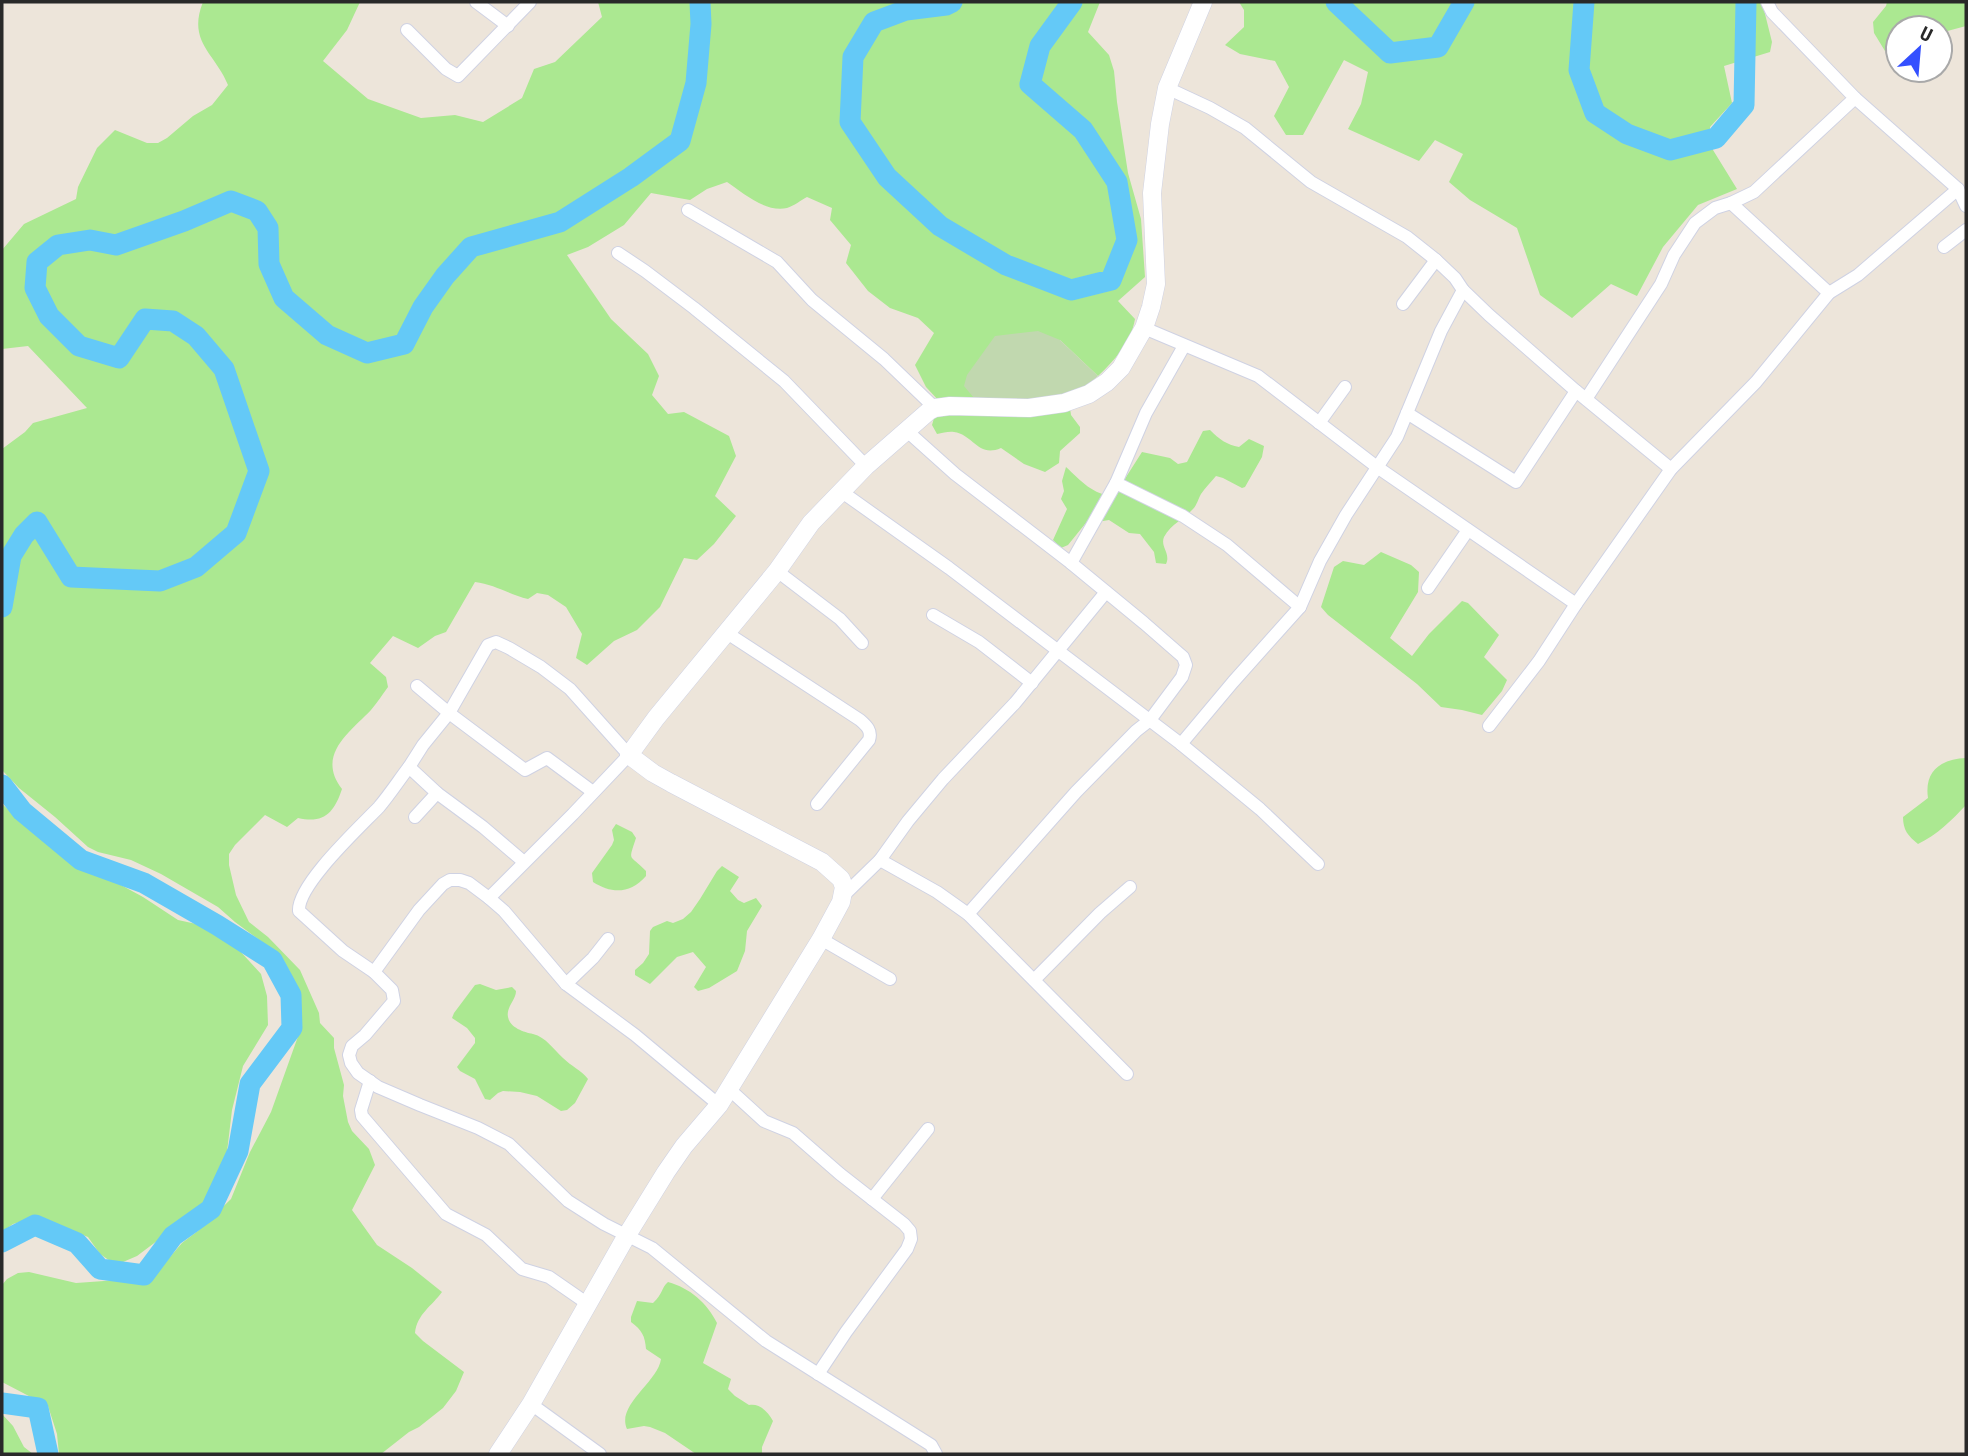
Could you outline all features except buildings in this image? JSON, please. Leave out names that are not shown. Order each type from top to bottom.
[{"type":"main road","points":[[498,1454],[531,1404],[627,1235],[684,1146],[719,1105],[821,939],[843,896],[841,879],[822,862],[662,778],[629,755],[656,718],[777,571],[811,523],[866,466],[929,411],[950,407],[1029,408],[1064,403],[1089,394],[1121,368],[1144,328],[1156,284],[1152,193],[1158,136],[1167,88],[1203,2]]},
{"type":"street","points":[[476,2],[508,26]]},
{"type":"street","points":[[407,30],[451,73],[458,76],[530,2]]},
{"type":"street","points":[[1767,2],[1772,12],[1855,98],[1958,189],[1966,206]]},
{"type":"street","points":[[1167,88],[1219,112],[1245,128],[1311,182],[1407,237],[1436,260],[1463,290],[1581,395],[1671,469]]},
{"type":"street","points":[[1407,413],[1516,482],[1661,284],[1674,256],[1695,223],[1715,208],[1754,192],[1855,98]]},
{"type":"street","points":[[1489,726],[1539,661],[1671,469],[1756,382],[1829,293],[1858,275],[1958,189]]},
{"type":"street","points":[[1731,203],[1829,293]]},
{"type":"street","points":[[688,210],[777,262],[812,300],[884,359],[935,408]]},
{"type":"street","points":[[1944,247],[1966,230]]},
{"type":"street","points":[[618,253],[684,300],[784,381],[866,466]]},
{"type":"street","points":[[1403,304],[1436,260]]},
{"type":"street","points":[[1181,744],[1300,607],[1320,561],[1352,504],[1397,438],[1441,331],[1463,290]]},
{"type":"street","points":[[1144,328],[1258,376],[1377,467],[1576,604]]},
{"type":"street","points":[[1071,563],[1115,483],[1146,413],[1184,346]]},
{"type":"street","points":[[1319,423],[1345,387]]},
{"type":"street","points":[[907,431],[955,474],[1144,623],[1185,660],[1186,665],[1182,677],[1150,720],[1076,792],[968,914]]},
{"type":"street","points":[[1115,483],[1183,516],[1227,545],[1300,607]]},
{"type":"street","points":[[842,492],[949,568],[1181,744],[1260,809],[1318,863]]},
{"type":"street","points":[[1428,589],[1468,530]]},
{"type":"street","points":[[777,571],[840,619],[862,643]]},
{"type":"street","points":[[843,896],[880,860],[943,779],[1016,704],[1106,592]]},
{"type":"street","points":[[933,615],[979,642],[1032,684]]},
{"type":"street","points":[[727,633],[860,720],[869,730],[869,740],[817,804]]},
{"type":"street","points":[[489,898],[629,755],[570,690],[541,667],[496,642],[488,645],[449,713],[409,767],[379,806],[335,852],[306,891],[298,907],[299,911],[343,951],[374,972],[392,990],[394,1001],[352,1046],[349,1055],[351,1063],[358,1073],[399,1096],[478,1128],[509,1144],[568,1200],[604,1224],[652,1248],[766,1341],[931,1446],[936,1454]]},
{"type":"street","points":[[418,686],[525,770],[547,758],[593,792]]},
{"type":"street","points":[[409,767],[437,793],[524,862]]},
{"type":"street","points":[[415,817],[437,793]]},
{"type":"street","points":[[880,860],[937,892],[968,914],[1127,1074]]},
{"type":"street","points":[[374,972],[419,910],[443,884],[450,880],[469,883],[504,911],[566,984],[635,1035],[719,1105]]},
{"type":"street","points":[[1034,980],[1100,913],[1130,887]]},
{"type":"street","points":[[566,984],[608,939]]},
{"type":"street","points":[[821,939],[890,979]]},
{"type":"street","points":[[370,1081],[361,1110],[362,1116],[446,1214],[486,1236],[522,1269],[549,1277],[587,1304]]},
{"type":"street","points":[[729,1089],[764,1121],[793,1133],[910,1231],[911,1239],[907,1249],[818,1374]]},
{"type":"street","points":[[872,1199],[928,1129]]},
{"type":"street","points":[[531,1404],[600,1454]]},
{"type":"green space","points":[[203,2],[360,2],[347,30],[323,61],[368,99],[421,118],[455,115],[483,122],[522,98],[534,69],[555,62],[602,17],[598,2],[1100,2],[1088,32],[1109,55],[1114,71],[1128,173],[1141,219],[1145,277],[1118,301],[1135,319],[1121,350],[1098,376],[1060,340],[1071,415],[1080,427],[1080,433],[1060,451],[1059,463],[1045,472],[1024,464],[1001,448],[981,448],[967,437],[954,432],[937,434],[932,425],[939,401],[926,387],[915,365],[934,333],[918,318],[890,308],[868,291],[846,263],[851,245],[830,220],[832,208],[807,197],[787,208],[771,208],[755,201],[727,182],[707,189],[690,200],[651,193],[624,225],[588,247],[567,255],[611,319],[648,354],[659,376],[652,395],[668,414],[684,412],[729,436],[736,456],[715,496],[736,516],[714,544],[697,560],[684,558],[660,607],[637,630],[614,641],[587,665],[576,658],[582,634],[566,607],[548,595],[537,593],[528,599],[475,582],[446,632],[418,648],[393,636],[370,663],[386,677],[388,687],[371,710],[345,736],[334,755],[332,766],[342,789],[331,810],[321,818],[298,818],[287,827],[265,815],[229,854],[236,895],[249,922],[300,970],[319,1013],[320,1023],[334,1038],[344,1085],[343,1096],[348,1122],[352,1131],[369,1149],[375,1165],[352,1210],[377,1245],[442,1292],[422,1315],[415,1333],[464,1372],[456,1391],[443,1408],[381,1454],[59,1454],[57,1434],[48,1406],[2,1382],[2,1285],[7,1279],[18,1273],[29,1272],[76,1283],[118,1280],[138,1284],[151,1279],[182,1243],[231,1199],[250,1152],[271,1112],[301,1028],[302,1017],[290,972],[281,956],[218,907],[161,874],[131,860],[88,847],[2,770],[2,449],[33,423],[87,408],[28,346],[2,349],[2,250],[24,224],[76,199],[78,187],[97,148],[115,130],[147,143],[158,143],[212,105],[228,85],[200,37],[198,27]]},
{"type":"green space","points":[[1239,2],[1762,2],[1772,42],[1770,52],[1724,66],[1732,103],[1710,127],[1713,150],[1737,189],[1698,205],[1663,247],[1637,296],[1611,284],[1572,318],[1540,295],[1517,228],[1470,200],[1449,182],[1463,154],[1435,140],[1419,161],[1348,129],[1361,104],[1368,72],[1344,60],[1303,135],[1286,135],[1274,116],[1289,87],[1275,61],[1240,54],[1225,45],[1244,27],[1244,10]]},
{"type":"green space","points":[[1887,2],[1966,2],[1966,26],[1954,29],[1954,14],[1884,14],[1884,49],[1874,33],[1873,22]]},
{"type":"green space","points":[[1038,331],[1060,340],[1098,376],[1084,388],[1039,403],[974,398],[964,386],[967,375],[995,336]]},
{"type":"green space","points":[[1210,430],[1223,441],[1235,446],[1239,447],[1249,439],[1264,446],[1262,457],[1245,487],[1216,476],[1189,513],[1164,537],[1166,564],[1156,563],[1154,552],[1140,534],[1129,533],[1109,520],[1085,524],[1068,545],[1061,548],[1053,540],[1067,509],[1061,499],[1066,467],[1094,490],[1114,496],[1142,452],[1170,458],[1178,464],[1187,462],[1203,431]]},
{"type":"green space","points":[[1381,552],[1411,565],[1419,572],[1418,592],[1390,638],[1412,656],[1429,634],[1462,601],[1468,603],[1499,635],[1484,657],[1507,680],[1502,691],[1482,715],[1441,707],[1417,684],[1321,607],[1334,567],[1343,561],[1364,565]]},
{"type":"green space","points":[[1966,758],[1966,805],[1938,832],[1918,844],[1907,832],[1903,817],[1928,798],[1929,781],[1936,768],[1949,761]]},
{"type":"green space","points":[[2,804],[23,823],[75,860],[143,897],[178,920],[201,925],[239,950],[261,974],[267,996],[268,1025],[243,1066],[232,1110],[227,1152],[216,1183],[198,1210],[137,1256],[116,1265],[100,1254],[88,1237],[37,1217],[13,1224],[2,1232]]},
{"type":"green space","points":[[616,824],[632,832],[636,838],[631,855],[646,871],[646,876],[640,882],[621,890],[607,889],[593,882],[592,873],[612,845],[612,830]]},
{"type":"green space","points":[[722,866],[739,877],[730,891],[738,900],[744,903],[756,898],[762,906],[747,931],[745,951],[737,971],[709,988],[698,991],[694,987],[706,967],[693,952],[677,957],[650,984],[635,975],[635,970],[649,954],[650,931],[653,927],[667,921],[673,923],[691,912]]},
{"type":"green space","points":[[480,984],[496,990],[512,987],[516,991],[508,1013],[511,1024],[542,1038],[588,1079],[575,1103],[567,1110],[561,1111],[537,1096],[520,1092],[503,1091],[490,1100],[485,1099],[475,1079],[457,1067],[475,1043],[475,1038],[467,1028],[452,1018],[475,985]]},
{"type":"green space","points":[[668,1282],[697,1297],[717,1323],[703,1363],[731,1379],[728,1389],[735,1396],[749,1405],[757,1405],[769,1414],[773,1421],[762,1447],[762,1454],[696,1454],[665,1433],[650,1427],[627,1429],[627,1411],[653,1376],[661,1359],[646,1349],[645,1340],[631,1322],[631,1317],[637,1301],[653,1303]]},
{"type":"green space","points":[[2,1414],[13,1426],[24,1447],[33,1454],[2,1454]]},
{"type":"waterway","points":[[2,607],[11,556],[24,535],[37,522],[71,577],[160,581],[196,567],[236,533],[259,471],[224,369],[196,336],[173,321],[145,319],[119,358],[79,346],[49,316],[35,288],[37,262],[58,245],[90,240],[116,245],[231,201],[257,211],[268,228],[269,264],[284,298],[327,335],[367,353],[404,344],[423,307],[445,276],[471,247],[560,222],[631,177],[680,141],[696,83],[700,2]]},
{"type":"waterway","points":[[952,2],[906,10],[874,22],[853,57],[850,122],[887,177],[940,226],[1006,265],[1071,290],[1111,280],[1127,240],[1117,182],[1083,130],[1030,84],[1040,46],[1072,2]]},
{"type":"waterway","points":[[1336,2],[1390,53],[1438,47],[1464,2]]},
{"type":"waterway","points":[[1584,2],[1579,70],[1595,113],[1627,134],[1670,150],[1716,138],[1744,105],[1746,2]]},
{"type":"waterway","points":[[2,785],[22,811],[81,860],[144,883],[272,960],[291,995],[292,1028],[250,1084],[238,1151],[211,1209],[173,1236],[144,1275],[100,1269],[77,1243],[35,1225],[2,1242]]},
{"type":"waterway","points":[[2,1403],[38,1408],[48,1454]]}]
